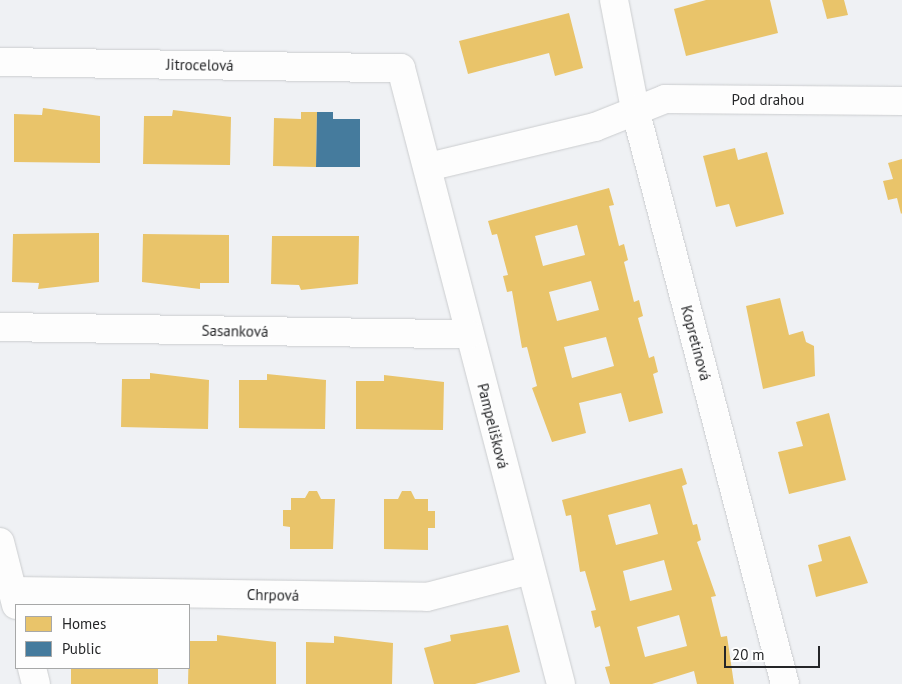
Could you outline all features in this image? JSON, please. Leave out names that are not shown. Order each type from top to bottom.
[{"type":"street","name":"Kopretinová","points":[[614,0],[635,109],[785,684]]},
{"type":"street","name":"Jitrocelová","points":[[0,62],[401,68]]},
{"type":"street","name":"Pampelišková","points":[[401,68],[561,684]]},
{"type":"street","name":"Pod drahou","points":[[635,109],[664,99],[902,101]]},
{"type":"street","points":[[428,167],[594,127],[635,109]]},
{"type":"street","name":"Sasanková","points":[[0,327],[469,334]]},
{"type":"street","points":[[0,542],[14,598]]},
{"type":"street","name":"Chrpová","points":[[14,598],[427,597],[530,570]]},
{"type":"street","points":[[32,669],[36,684]]},
{"type":"building: Homes","points":[[706,0],[770,0],[778,33],[686,56],[674,9]]},
{"type":"building: Homes","points":[[822,0],[844,0],[848,15],[827,19]]},
{"type":"building: Homes","points":[[569,13],[583,68],[555,76],[549,53],[468,74],[459,41]]},
{"type":"building: Homes","points":[[43,108],[100,116],[100,163],[14,162],[14,114],[42,115]]},
{"type":"building: Homes","points":[[173,110],[231,117],[230,165],[143,164],[144,116],[172,116]]},
{"type":"building: Homes","points":[[301,112],[317,112],[316,167],[273,166],[274,118],[301,119]]},
{"type":"building: Homes","points":[[735,148],[738,160],[767,152],[784,214],[736,227],[729,204],[716,207],[703,156]]},
{"type":"building: Homes","points":[[902,159],[901,214],[897,198],[888,200],[883,181],[893,179],[888,163]]},
{"type":"building: Homes","points":[[609,188],[614,205],[609,206],[619,246],[624,244],[628,260],[624,262],[634,302],[639,300],[643,316],[638,318],[649,358],[654,356],[658,372],[653,374],[663,413],[629,422],[621,393],[579,403],[586,433],[552,442],[532,388],[537,386],[527,347],[522,348],[512,291],[507,292],[503,276],[508,275],[497,234],[492,235],[488,221]],"holes":[[[577,225],[585,255],[543,266],[535,236]],[[591,281],[599,310],[557,321],[549,292]],[[606,337],[614,366],[572,378],[564,347]]]},
{"type":"building: Homes","points":[[99,233],[99,282],[38,289],[39,283],[12,282],[13,234]]},
{"type":"building: Homes","points":[[143,234],[229,235],[229,283],[200,283],[200,289],[142,282]]},
{"type":"building: Homes","points":[[272,236],[359,236],[358,284],[301,290],[299,285],[271,284]]},
{"type":"building: Homes","points":[[780,298],[789,335],[803,331],[806,342],[814,346],[815,376],[763,389],[746,306]]},
{"type":"building: Homes","points":[[150,373],[209,380],[208,429],[121,427],[122,379],[150,379]]},
{"type":"building: Homes","points":[[267,374],[326,380],[325,429],[239,428],[239,380],[267,380]]},
{"type":"building: Homes","points":[[384,375],[444,382],[443,430],[356,429],[356,381],[384,381]]},
{"type":"building: Homes","points":[[829,413],[846,480],[789,494],[778,452],[803,446],[796,422]]},
{"type":"building: Homes","points":[[682,468],[687,484],[682,486],[693,525],[697,524],[701,540],[697,542],[716,596],[711,597],[721,637],[727,636],[734,684],[697,684],[694,671],[652,684],[610,684],[605,667],[610,666],[600,626],[595,628],[591,611],[596,610],[585,571],[580,572],[571,515],[566,516],[562,500]],"holes":[[[650,504],[658,534],[616,545],[608,515]],[[664,560],[672,590],[630,601],[623,571]],[[679,615],[687,646],[645,657],[637,627]]]},
{"type":"building: Homes","points":[[309,491],[317,491],[321,499],[335,499],[333,549],[290,549],[290,527],[283,526],[283,510],[291,510],[291,498],[305,498]]},
{"type":"building: Homes","points":[[402,491],[411,491],[415,499],[428,499],[428,511],[435,511],[435,528],[428,528],[428,550],[384,549],[384,499],[398,499]]},
{"type":"building: Homes","points":[[850,536],[868,583],[816,597],[808,565],[822,561],[818,545]]},
{"type":"building: Homes","points":[[508,625],[520,672],[475,684],[434,684],[424,648],[451,641],[450,635]]},
{"type":"building: Homes","points":[[217,635],[276,642],[276,684],[188,684],[190,641],[217,641]]},
{"type":"building: Homes","points":[[334,636],[393,643],[392,684],[306,684],[306,642],[334,643]]},
{"type":"building: Homes","points":[[71,669],[158,669],[158,684],[71,684]]},
{"type":"building: Public","points":[[317,112],[333,112],[333,119],[360,119],[360,167],[316,167]]}]
